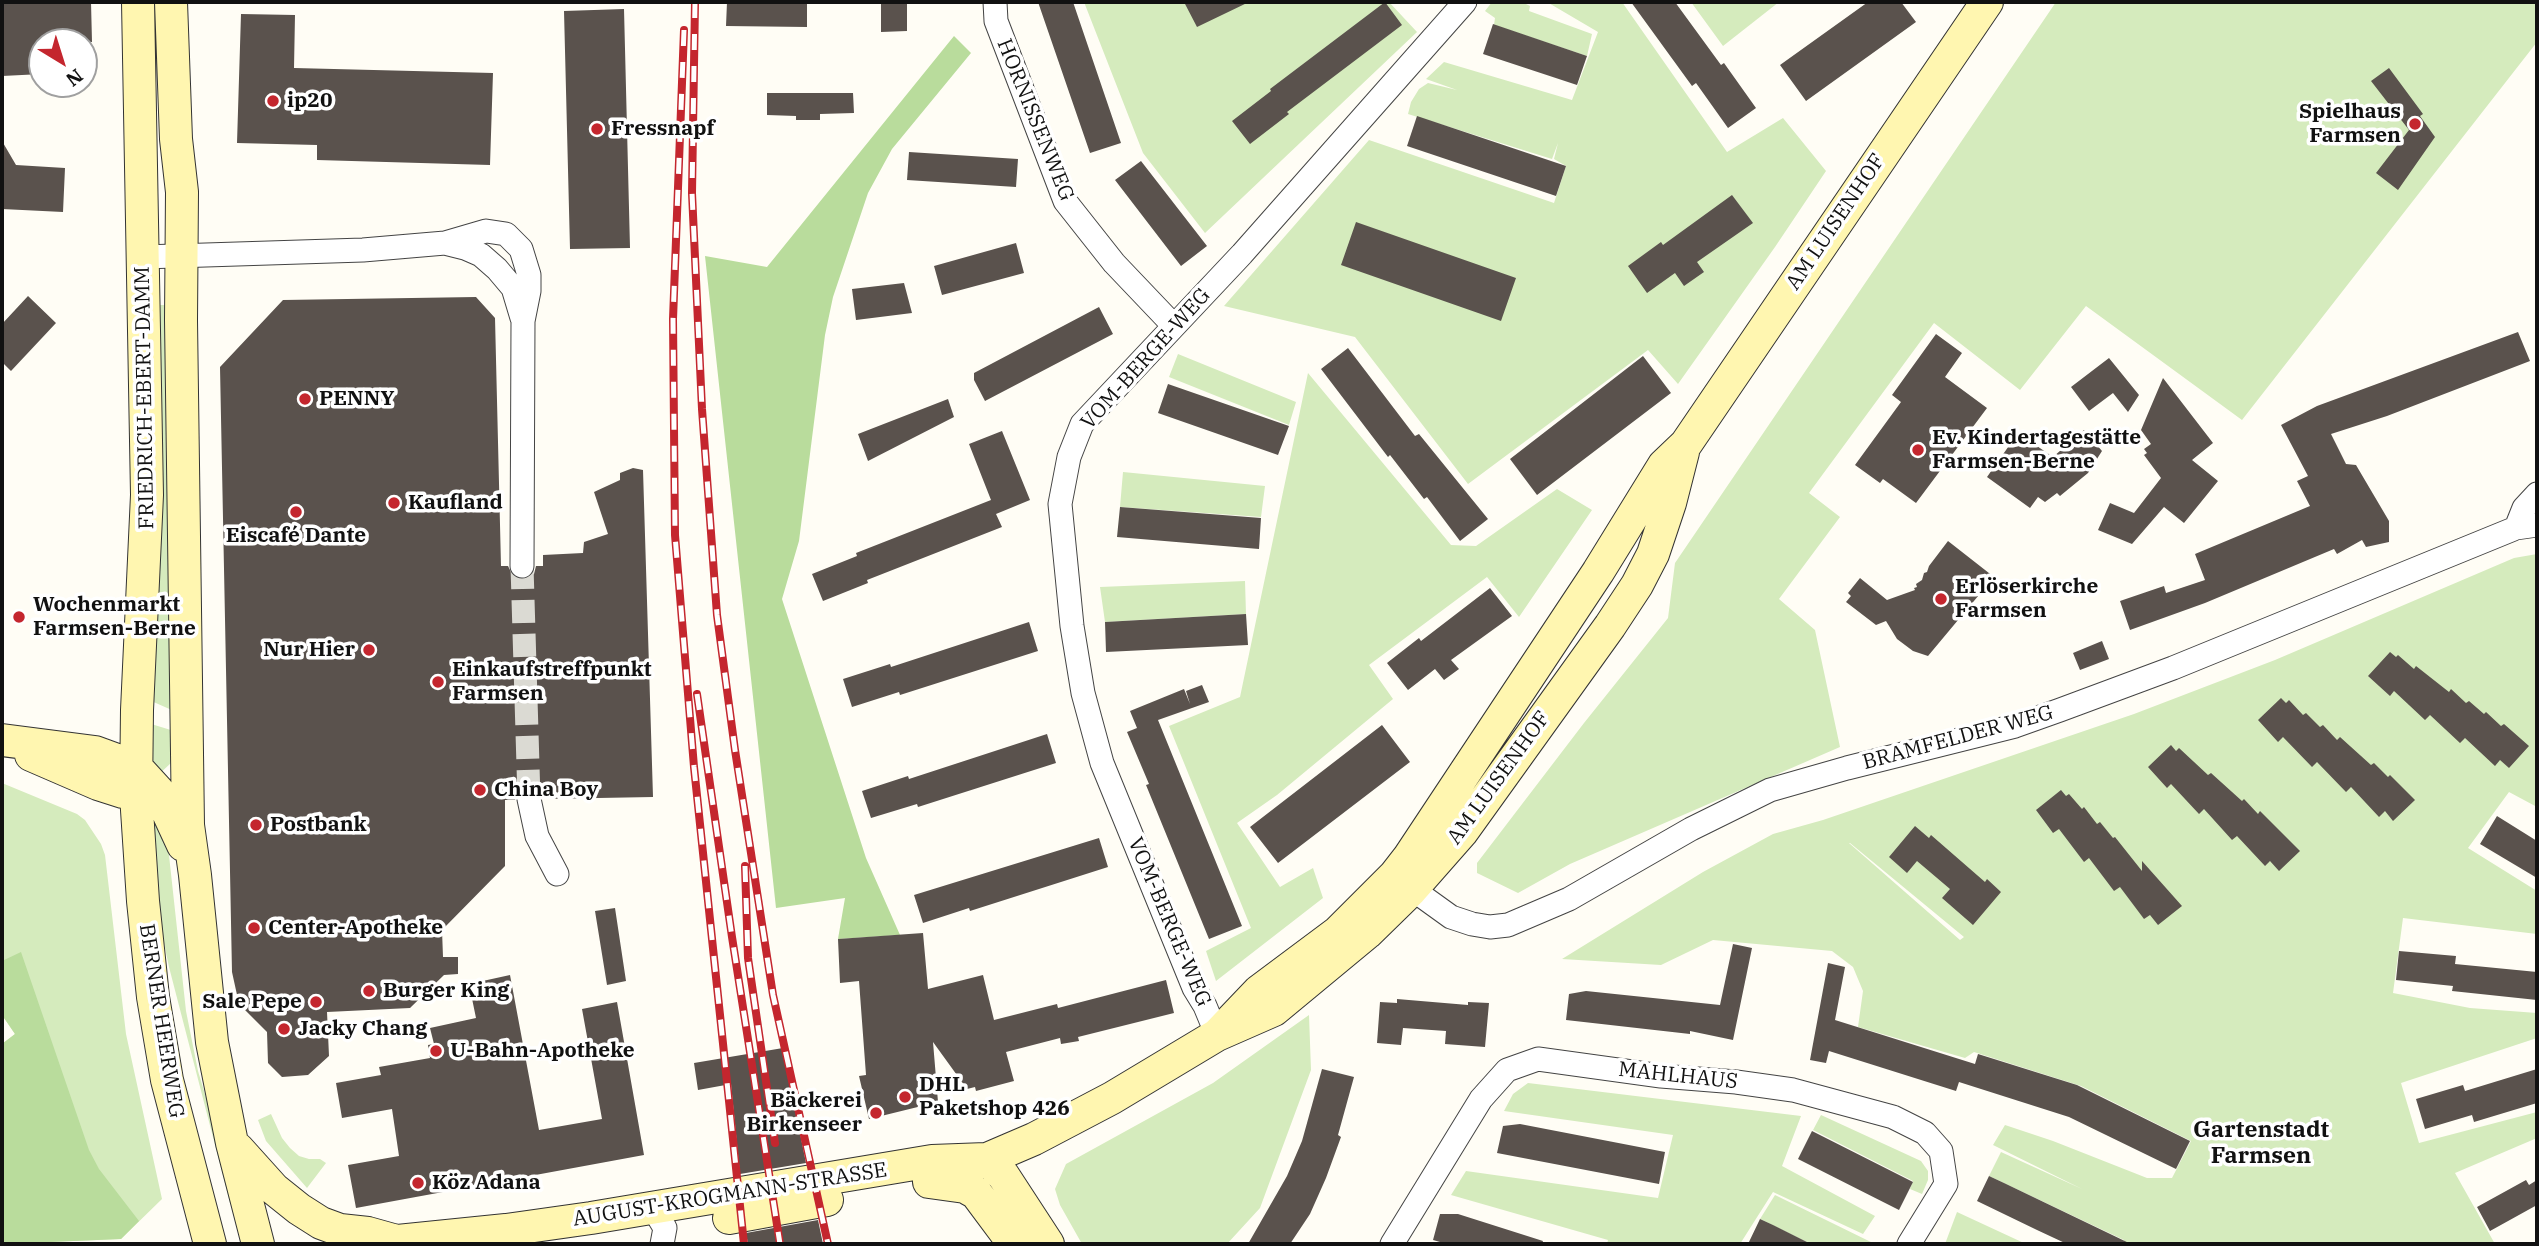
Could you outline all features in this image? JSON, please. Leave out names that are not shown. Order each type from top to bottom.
[{"type":"main road","name":"FRIEDRICH-EBERT-DAMM","points":[[138,2],[148,495],[143,784]]},
{"type":"main road","name":"FRIEDRICH-EBERT-DAMM","points":[[171,2],[176,139],[182,192],[185,769]]},
{"type":"main road","name":"AM LUISENHOF","points":[[936,1181],[994,1167],[1034,1139],[1112,1098],[1217,1035],[1274,1010],[1352,947],[1403,882],[1462,832],[1637,585],[1653,554],[1686,444],[1987,2]]},
{"type":"main road","points":[[2,741],[98,785],[169,784],[185,769]]},
{"type":"main road","points":[[185,769],[188,825],[212,1042],[232,1143],[258,1244]]},
{"type":"main road","points":[[143,784],[195,875]]},
{"type":"main road","name":"BERNER HEERWEG","points":[[143,784],[143,901],[153,996],[170,1093],[210,1244]]},
{"type":"main road","name":"AUGUST-KROGMANN-STRASSE","points":[[232,1143],[274,1189],[299,1209],[321,1223],[340,1230],[368,1233],[383,1243],[506,1230],[660,1227],[932,1161],[994,1167]]},
{"type":"main road","points":[[981,1199],[994,1167]]},
{"type":"main road","points":[[994,1167],[1048,1244]]},
{"type":"main road","name":"AUGUST-KROGMANN-STRASSE","points":[[566,1244],[936,1181],[965,1186],[981,1199],[1014,1244]]},
{"type":"street","name":"HORNISSENWEG","points":[[995,2],[996,21],[1065,201],[1114,263],[1174,326]]},
{"type":"street","name":"VOM-BERGE-WEG","points":[[1217,1035],[1194,988],[1102,763],[1076,654],[1060,503],[1069,457],[1082,424],[1242,254],[1465,2]]},
{"type":"street","points":[[143,257],[363,250],[445,243],[486,231],[506,234],[521,249],[529,275],[523,321],[522,566]]},
{"type":"street","points":[[445,243],[481,255],[498,269],[513,288],[523,321]]},
{"type":"street","points":[[513,288],[521,249]]},
{"type":"street","points":[[2526,527],[2524,508],[2537,494]]},
{"type":"street","name":"BRAMFELDER WEG","points":[[1403,882],[1451,917],[1490,927],[1516,922],[1569,898],[1691,829],[1770,790],[2003,729],[2060,710],[2526,527]]},
{"type":"street","points":[[529,800],[537,836],[557,874]]},
{"type":"street","name":"MAHLHAUS","points":[[1392,1244],[1481,1099],[1507,1070],[1538,1059],[1793,1090],[1893,1117],[1925,1133],[1941,1151],[1946,1184],[1909,1244]]},
{"type":"green space","points":[[1084,2],[1389,2],[1417,32],[1205,233],[1143,153]]},
{"type":"green space","points":[[1492,2],[1522,2],[1530,6],[1529,11],[1592,34],[1587,56],[1494,25],[1495,18],[1485,11]]},
{"type":"green space","points":[[1547,2],[1622,2],[1727,152],[1783,118],[1826,171],[1678,384],[1648,350],[1468,484],[1355,337],[1224,306],[1369,140],[1554,203],[1566,166],[1554,159],[1558,143],[1552,159],[1408,114],[1419,89],[1428,83],[1457,90],[1426,79],[1444,62],[1572,100],[1598,32]]},
{"type":"green space","points":[[1691,2],[1779,2],[1723,46]]},
{"type":"green space","points":[[2056,2],[2537,2],[2537,42],[2242,420],[2086,306],[2020,390],[1934,323],[1809,493],[1840,517],[1779,599],[1815,630],[1840,747],[1570,864],[1518,893],[1477,873],[1477,863],[1668,618],[1675,563]]},
{"type":"green space","points":[[954,36],[971,53],[892,149],[868,193],[833,297],[825,335],[799,541],[782,599],[866,858],[900,935],[838,939],[845,898],[776,908],[705,256],[767,267]]},
{"type":"green space","points":[[156,305],[171,305],[174,711],[149,700]]},
{"type":"green space","points":[[1178,354],[1296,402],[1289,425],[1169,377]]},
{"type":"green space","points":[[1308,373],[1451,545],[1476,546],[1557,489],[1592,510],[1519,617],[1487,577],[1369,665],[1393,699],[1277,795],[1237,823],[1280,887],[1313,868],[1323,898],[1216,981],[1206,951],[1251,928],[1169,726],[1240,697]]},
{"type":"green space","points":[[1123,472],[1265,486],[1261,517],[1120,507]]},
{"type":"green space","points":[[2537,554],[2537,807],[2509,792],[2468,848],[2537,891],[2537,934],[2403,918],[2393,993],[2470,1008],[2537,1013],[2537,1038],[2401,1083],[2419,1143],[2537,1112],[2537,1138],[2455,1173],[2495,1244],[2123,1244],[2124,1240],[1989,1176],[2001,1152],[2082,1189],[1993,1145],[2005,1125],[2147,1178],[2172,1178],[2191,1141],[2081,1086],[1974,1052],[1965,1058],[1858,1027],[1863,991],[1853,967],[1832,951],[1713,940],[1661,965],[1562,959],[1703,872],[1773,834],[1823,820],[2134,714],[2275,660],[2514,558]],"holes":[[[1850,843],[1964,937],[1960,940]]]},
{"type":"green space","points":[[1245,581],[1246,614],[1105,622],[1100,587]]},
{"type":"green space","points":[[148,723],[174,731],[171,763],[157,776],[152,774]]},
{"type":"green space","points":[[2,783],[77,814],[85,820],[105,855],[126,1034],[162,1199],[121,1239],[2,1244],[2,1044],[15,1034],[2,1015]]},
{"type":"green space","points":[[148,806],[167,837],[186,1011],[198,1071],[238,1203],[230,1203],[169,967],[155,900]]},
{"type":"green space","points":[[21,952],[89,1150],[99,1169],[139,1221],[121,1239],[2,1244],[2,1044],[15,1034],[2,1015],[2,961]]},
{"type":"green space","points":[[1309,1015],[1311,1070],[1260,1208],[1227,1244],[1082,1244],[1060,1205],[1055,1189],[1066,1164],[1213,1083]]},
{"type":"green space","points":[[1528,1083],[1801,1116],[1782,1166],[1875,1216],[1863,1234],[1773,1192],[1740,1244],[1607,1244],[1608,1240],[1451,1195],[1466,1171],[1658,1198],[1673,1135],[1504,1111],[1513,1094]]},
{"type":"green space","points":[[271,1114],[282,1138],[290,1148],[299,1156],[320,1159],[326,1163],[307,1188],[266,1141],[258,1120]]},
{"type":"green space","points":[[1821,1115],[1921,1161],[1928,1171],[1928,1180],[1922,1194],[1910,1189],[1913,1181],[1813,1130]]},
{"type":"green space","points":[[1775,1195],[1875,1244],[1811,1244],[1760,1219]]},
{"type":"green space","points":[[1957,1212],[2026,1244],[1945,1244]]},
{"type":"building","points":[[2,2],[91,2],[92,28],[28,28],[28,75],[2,76]]},
{"type":"building","points":[[727,2],[807,2],[807,27],[726,26]]},
{"type":"building","points":[[881,2],[907,2],[907,31],[881,32]]},
{"type":"building","points":[[1038,2],[1073,2],[1121,143],[1090,153]]},
{"type":"building","points":[[1184,2],[1249,2],[1197,27]]},
{"type":"building","points":[[1385,2],[1402,25],[1287,112],[1289,114],[1250,144],[1232,121]]},
{"type":"building","points":[[1631,2],[1675,2],[1756,108],[1728,128],[1696,83],[1692,86]]},
{"type":"building","points":[[1868,2],[1901,2],[1916,22],[1806,101],[1780,65]]},
{"type":"building","name":"Fressnapf","points":[[624,9],[630,248],[570,249],[564,11]]},
{"type":"building","points":[[241,14],[295,15],[294,68],[493,73],[490,165],[317,160],[317,145],[237,143]]},
{"type":"building","points":[[1493,24],[1587,56],[1577,85],[1483,54]]},
{"type":"building","name":"Spielhaus Farmsen","points":[[2389,68],[2423,114],[2420,116],[2435,137],[2398,190],[2376,173],[2409,130],[2371,81]]},
{"type":"building","points":[[767,93],[853,93],[854,113],[820,114],[820,120],[796,120],[796,116],[767,115]]},
{"type":"building","points":[[1417,116],[1566,166],[1556,196],[1407,146]]},
{"type":"building","points":[[2,141],[16,165],[65,168],[63,212],[2,209]]},
{"type":"building","points":[[909,152],[1018,159],[1016,187],[907,180]]},
{"type":"building","points":[[1141,161],[1207,246],[1181,266],[1115,180]]},
{"type":"building","points":[[1732,195],[1753,223],[1697,262],[1704,272],[1684,286],[1675,273],[1647,293],[1628,266],[1661,242],[1663,245]]},
{"type":"building","points":[[1356,222],[1516,278],[1501,321],[1341,265]]},
{"type":"building","points":[[1016,243],[1024,273],[942,295],[934,266]]},
{"type":"building","points":[[904,283],[912,313],[856,320],[852,289]]},
{"type":"building","points":[[28,296],[56,323],[11,371],[2,362],[2,324]]},
{"type":"building","name":"Einkaufstreffpunkt Farmsen","points":[[476,297],[495,318],[501,566],[508,566],[514,578],[523,580],[534,574],[536,566],[543,566],[543,555],[583,553],[584,542],[608,534],[594,492],[620,480],[620,473],[633,468],[643,470],[653,797],[543,799],[540,790],[534,786],[520,788],[515,800],[505,800],[505,866],[442,930],[443,957],[458,957],[458,974],[444,975],[410,1008],[327,1012],[329,1056],[308,1075],[282,1077],[268,1063],[267,1032],[239,1004],[232,972],[220,367],[283,300]]},
{"type":"building","points":[[1099,307],[1113,334],[985,401],[974,380],[974,373]]},
{"type":"building","points":[[2518,332],[2530,361],[2387,416],[2331,434],[2346,464],[2356,465],[2389,521],[2389,542],[2366,547],[2362,540],[2337,554],[2334,549],[2205,603],[2130,630],[2120,601],[2164,586],[2166,593],[2205,580],[2195,554],[2310,506],[2297,481],[2308,476],[2281,425],[2317,406]]},
{"type":"building","points":[[1936,334],[1962,353],[1945,377],[1987,408],[1916,503],[1883,479],[1880,483],[1855,465],[1901,402],[1892,395]]},
{"type":"building","points":[[1348,348],[1415,436],[1419,434],[1488,519],[1460,541],[1427,497],[1424,499],[1390,455],[1388,457],[1321,369]]},
{"type":"building","points":[[1643,356],[1671,393],[1537,495],[1510,459]]},
{"type":"building","points":[[2109,358],[2139,395],[2128,412],[2113,393],[2089,411],[2071,387]]},
{"type":"building","points":[[2163,378],[2213,443],[2192,460],[2218,481],[2184,523],[2164,507],[2132,544],[2098,530],[2110,503],[2134,513],[2161,478],[2144,455],[2147,453],[2144,449],[2151,444],[2141,430]]},
{"type":"building","points":[[1168,384],[1289,426],[1278,455],[1158,413]]},
{"type":"building","points":[[948,399],[954,417],[868,461],[858,434]]},
{"type":"building","points":[[2084,430],[2102,451],[2088,473],[2060,496],[2057,493],[2045,502],[2038,497],[2030,508],[1987,477],[2018,433],[2053,457]]},
{"type":"building","points":[[1002,431],[1030,500],[996,514],[1002,527],[867,580],[868,583],[823,601],[812,574],[857,556],[856,553],[991,500],[969,444]]},
{"type":"building","points":[[1120,507],[1261,518],[1259,549],[1117,537]]},
{"type":"building","name":"Erlöserkirche Farmsen","points":[[1948,541],[1994,577],[1928,656],[1913,651],[1897,639],[1886,621],[1876,625],[1846,602],[1851,596],[1848,593],[1860,578],[1887,600],[1915,590],[1916,584],[1922,580],[1924,573]]},
{"type":"building","points":[[1490,588],[1512,616],[1451,660],[1459,669],[1444,680],[1435,669],[1408,690],[1387,663],[1419,638],[1421,641]]},
{"type":"building","points":[[1246,614],[1248,645],[1106,652],[1105,622]]},
{"type":"building","points":[[1029,622],[1038,651],[900,695],[899,692],[852,707],[843,679],[890,664],[891,667]]},
{"type":"building","points":[[2102,641],[2109,659],[2080,670],[2073,653]]},
{"type":"building","points":[[2390,652],[2396,657],[2398,655],[2414,669],[2416,666],[2449,692],[2451,689],[2466,703],[2469,701],[2484,714],[2486,712],[2501,726],[2504,724],[2529,746],[2509,768],[2500,760],[2495,766],[2465,738],[2460,743],[2430,715],[2425,720],[2394,691],[2390,696],[2368,676]]},
{"type":"building","points":[[1202,685],[1209,702],[1158,720],[1242,926],[1209,939],[1127,732],[1137,728],[1130,711],[1184,689],[1190,704],[1186,691]]},
{"type":"building","points":[[2281,698],[2286,703],[2289,700],[2303,715],[2306,713],[2320,727],[2323,725],[2337,740],[2340,737],[2371,765],[2374,763],[2388,777],[2390,775],[2415,800],[2393,821],[2385,811],[2379,817],[2351,787],[2346,792],[2317,762],[2312,767],[2283,737],[2278,742],[2258,720]]},
{"type":"building","points":[[1382,725],[1410,762],[1278,863],[1250,827]]},
{"type":"building","points":[[1047,734],[1056,763],[918,807],[917,804],[871,818],[862,791],[908,776],[909,779]]},
{"type":"building","points":[[2171,745],[2176,751],[2179,748],[2208,775],[2211,773],[2242,801],[2244,799],[2258,814],[2260,811],[2300,851],[2279,871],[2270,861],[2265,866],[2237,836],[2232,840],[2204,809],[2199,814],[2171,784],[2167,788],[2148,767]]},
{"type":"building","points":[[2061,790],[2066,796],[2069,794],[2082,809],[2084,807],[2097,824],[2100,822],[2113,838],[2115,837],[2142,871],[2142,861],[2182,906],[2158,925],[2150,915],[2144,919],[2120,887],[2114,891],[2089,858],[2084,862],[2059,829],[2053,833],[2036,810]]},
{"type":"building","points":[[2497,816],[2537,841],[2537,878],[2480,844]]},
{"type":"building","points":[[1915,826],[1929,838],[1931,835],[1985,882],[1987,879],[2001,892],[1973,925],[1942,898],[1950,889],[1917,861],[1907,873],[1889,857]]},
{"type":"building","points":[[1099,838],[1108,867],[970,911],[969,908],[923,923],[914,895]]},
{"type":"building","points":[[615,908],[626,981],[607,985],[595,911]]},
{"type":"building","points":[[923,933],[928,989],[983,975],[994,1020],[1057,1004],[1058,1008],[1166,980],[1174,1013],[1078,1037],[1079,1041],[1061,1044],[1060,1038],[1006,1052],[1014,1081],[976,1091],[975,1087],[967,1089],[933,1042],[938,1102],[869,1119],[859,1076],[866,1075],[859,981],[840,983],[838,939]]},
{"type":"building","points":[[1733,944],[1752,948],[1733,1040],[1690,1031],[1690,1034],[1566,1020],[1569,994],[1586,991],[1720,1005]]},
{"type":"building","points":[[2399,951],[2456,956],[2455,964],[2537,972],[2537,1000],[2452,991],[2453,986],[2396,980]]},
{"type":"building","points":[[1828,963],[1845,967],[1835,1020],[1975,1064],[1978,1054],[2077,1085],[2190,1141],[2176,1169],[2069,1117],[1959,1082],[1956,1091],[1829,1051],[1826,1063],[1810,1060]]},
{"type":"building","points":[[510,975],[539,1130],[602,1119],[582,1009],[617,1002],[644,1155],[356,1208],[348,1165],[399,1156],[392,1109],[342,1118],[336,1083],[381,1075],[379,1067],[430,1058],[428,1045],[434,1044],[430,1028],[476,1018],[469,984]]},
{"type":"building","points":[[1397,999],[1468,1005],[1468,1002],[1489,1003],[1485,1047],[1445,1044],[1446,1031],[1403,1028],[1401,1045],[1377,1043],[1380,1002],[1397,1003]]},
{"type":"building","points":[[783,1048],[806,1163],[740,1174],[731,1084],[698,1090],[694,1063]]},
{"type":"building","points":[[1322,1069],[1354,1077],[1338,1135],[1341,1137],[1326,1178],[1310,1214],[1290,1244],[1248,1244],[1287,1176],[1302,1141]]},
{"type":"building","points":[[2537,1069],[2537,1103],[2474,1122],[2472,1115],[2425,1129],[2416,1099],[2463,1085],[2465,1091]]},
{"type":"building","points":[[1520,1124],[1665,1152],[1659,1184],[1497,1153],[1503,1126]]},
{"type":"building","points":[[1812,1131],[1913,1182],[1899,1210],[1798,1159]]},
{"type":"building","points":[[1989,1176],[2131,1244],[2067,1244],[2037,1230],[1977,1201]]},
{"type":"building","points":[[2526,1180],[2529,1185],[2537,1180],[2537,1205],[2490,1231],[2477,1207]]},
{"type":"building","points":[[1440,1214],[1458,1214],[1543,1241],[1542,1244],[1447,1244],[1433,1240]]},
{"type":"building","points":[[1760,1219],[1773,1225],[1811,1244],[1748,1244]]},
{"type":"building","points":[[818,1220],[823,1244],[748,1244],[746,1233]]},
{"type":"tunnel","points":[[522,566],[529,799]]},
{"type":"railway","points":[[695,2],[692,193],[702,409],[717,615],[773,995],[828,1244]]},
{"type":"railway","points":[[684,30],[673,319],[675,535],[694,767],[744,1244]]},
{"type":"railway","points":[[697,694],[780,1244]]},
{"type":"railway","points":[[745,866],[748,958],[775,1143]]},
{"type":"place","name":"ip20","points":[[273,101]]},
{"type":"place","name":"Spielhaus Farmsen","points":[[2415,124]]},
{"type":"place","name":"Fressnapf","points":[[597,129]]},
{"type":"place","name":"PENNY","points":[[305,399]]},
{"type":"place","name":"Ev. Kindertagestätte Farmsen-Berne","points":[[1918,450]]},
{"type":"place","name":"Kaufland","points":[[394,503]]},
{"type":"place","name":"Eiscafé Dante","points":[[296,512]]},
{"type":"place","name":"Erlöserkirche Farmsen","points":[[1941,599]]},
{"type":"place","name":"Wochenmarkt Farmsen-Berne","points":[[19,617]]},
{"type":"place","name":"Nur Hier","points":[[369,650]]},
{"type":"place","name":"Einkaufstreffpunkt Farmsen","points":[[438,682]]},
{"type":"place","name":"China Boy","points":[[480,790]]},
{"type":"place","name":"Postbank","points":[[256,825]]},
{"type":"place","name":"Center-Apotheke","points":[[254,928]]},
{"type":"place","name":"Burger King","points":[[369,991]]},
{"type":"place","name":"Sale Pepe","points":[[316,1002]]},
{"type":"place","name":"Jacky Chang","points":[[284,1029]]},
{"type":"place","name":"U-Bahn-Apotheke","points":[[436,1051]]},
{"type":"place","name":"DHL Paketshop 426","points":[[905,1097]]},
{"type":"place","name":"Bäckerei Birkenseer","points":[[876,1113]]},
{"type":"place","name":"Köz Adana","points":[[418,1183]]},
{"type":"district","name":"Gartenstadt Farmsen","points":[[2261,1143]]}]
